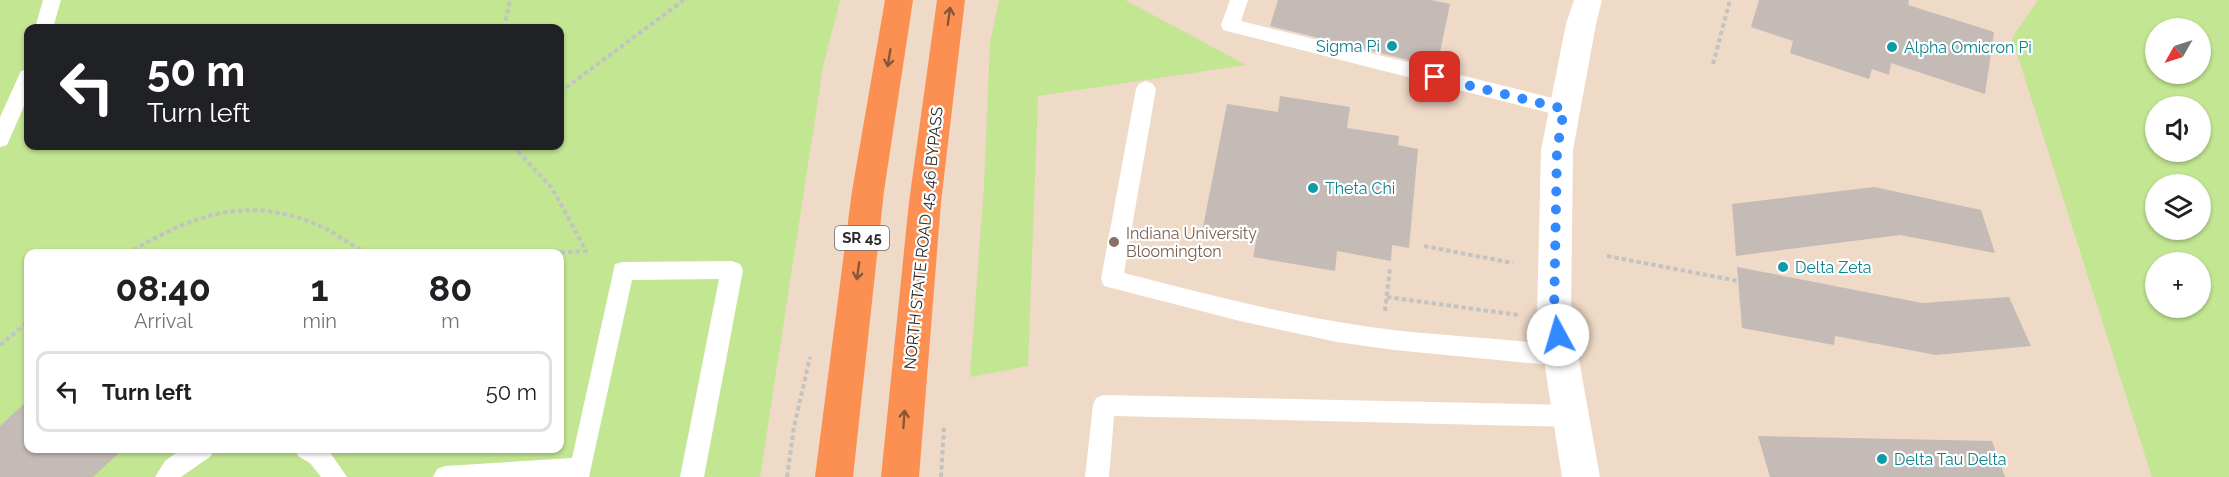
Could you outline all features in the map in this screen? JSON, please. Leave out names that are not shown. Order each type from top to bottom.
[{"type":"highway","name":"SR 45","points":[[834,477],[868,191],[899,0]]},
{"type":"highway","name":"NORTH STATE ROAD 45 46 BYPASS","points":[[900,477],[925,202],[951,0]]},
{"type":"street","points":[[1581,477],[1554,315],[1554,291],[1557,150],[1581,24],[1588,0]]},
{"type":"lane","points":[[45,24],[52,0]]},
{"type":"lane","points":[[1239,0],[1230,25],[1564,109]]},
{"type":"lane","points":[[0,139],[24,85]]},
{"type":"lane","points":[[1146,89],[1112,279],[1229,309],[1383,339],[1521,349],[1561,356]]},
{"type":"lane","points":[[445,477],[580,473],[623,272],[732,270],[692,477]]},
{"type":"lane","points":[[1097,477],[1104,405],[1571,416]]},
{"type":"lane","points":[[166,477],[173,469],[196,453]]},
{"type":"lane","points":[[315,453],[335,477]]},
{"type":"path","points":[[505,24],[510,0]]},
{"type":"path","points":[[564,89],[612,57],[684,0]]},
{"type":"path","points":[[1713,64],[1730,0]]},
{"type":"path","points":[[517,150],[552,188],[586,251],[564,252]]},
{"type":"path","points":[[137,249],[180,227],[222,211],[262,210],[298,218],[325,228],[354,249]]},
{"type":"path","points":[[1424,246],[1513,262]]},
{"type":"path","points":[[1607,256],[1738,281]]},
{"type":"path","points":[[1383,339],[1390,268]]},
{"type":"path","points":[[1387,297],[1518,315]]},
{"type":"path","points":[[0,345],[24,325]]},
{"type":"path","points":[[941,477],[944,417]]},
{"type":"shaded area","name":"Indiana University Bloomington","points":[[0,0],[2229,0],[2229,477],[0,477]]},
{"type":"green space","points":[[0,0],[840,0],[823,67],[760,477],[0,477]]},
{"type":"green space","points":[[999,0],[1125,0],[1246,65],[1038,96],[1028,366],[970,377],[984,185],[990,42]]},
{"type":"green space","points":[[2038,0],[2229,0],[2229,477],[2152,477],[2012,38]]},
{"type":"building","name":"Sigma Pi","points":[[1278,0],[1431,0],[1450,4],[1437,67],[1270,26]]},
{"type":"building","name":"Alpha Omicron Pi","points":[[1759,0],[1909,0],[1908,5],[1994,32],[1985,94],[1891,63],[1889,75],[1872,69],[1869,79],[1790,53],[1793,41],[1751,27]]},
{"type":"building","name":"Theta Chi","points":[[1280,96],[1350,107],[1347,128],[1399,136],[1398,145],[1418,149],[1409,248],[1392,245],[1391,261],[1337,251],[1335,271],[1253,257],[1257,237],[1203,227],[1227,104],[1278,112]]},
{"type":"building","points":[[1874,187],[1981,210],[1995,253],[1900,235],[1736,256],[1732,204]]},
{"type":"building","points":[[1737,267],[1922,303],[2009,297],[2031,346],[1936,355],[1835,336],[1834,345],[1742,328]]},
{"type":"building","points":[[24,404],[24,453],[119,453],[93,477],[0,477],[0,426]]},
{"type":"building","name":"Delta Tau Delta","points":[[1758,436],[1992,441],[2005,477],[1770,477]]},
{"type":"place","name":"Sigma Pi","points":[[1392,46]]},
{"type":"place","name":"Alpha Omicron Pi","points":[[1892,47]]},
{"type":"place","name":"Theta Chi","points":[[1313,188]]},
{"type":"place","name":"Indiana University Bloomington","points":[[1114,242]]},
{"type":"place","name":"Delta Zeta","points":[[1783,267]]},
{"type":"place","name":"Delta Tau Delta","points":[[1882,459]]},
{"type":"route","points":[[1435,77],[1564,109],[1557,150],[1554,315],[1558,335]]}]
